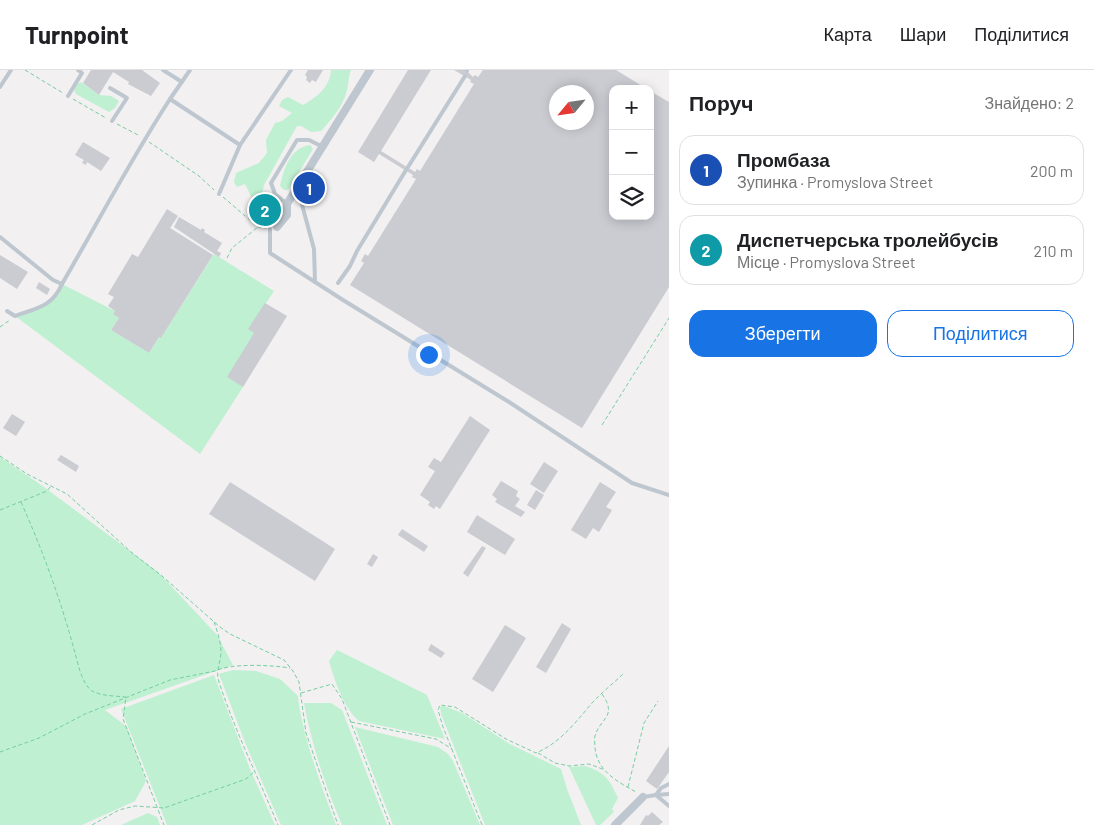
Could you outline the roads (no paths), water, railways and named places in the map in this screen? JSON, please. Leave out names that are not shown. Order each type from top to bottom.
[{"type":"street","points":[[274,228],[287,215],[287,204],[370,70]]},
{"type":"street","points":[[616,825],[643,796]]},
{"type":"lane","points":[[0,87],[11,70]]},
{"type":"lane","points":[[68,96],[82,73],[78,70]]},
{"type":"lane","points":[[163,70],[182,82]]},
{"type":"lane","points":[[7,311],[15,316],[50,303],[58,294],[144,138],[190,70]]},
{"type":"lane","points":[[219,194],[240,145],[291,70]]},
{"type":"lane","points":[[338,283],[464,76]]},
{"type":"lane","points":[[110,88],[127,98],[112,121]]},
{"type":"lane","points":[[170,99],[240,145]]},
{"type":"lane","points":[[287,204],[275,194],[271,183],[297,140],[309,140],[322,147]]},
{"type":"lane","points":[[297,188],[314,249],[315,282]]},
{"type":"lane","points":[[274,228],[270,253],[509,402],[632,483],[669,495]]},
{"type":"lane","points":[[0,237],[53,280],[62,284]]},
{"type":"lane","points":[[656,795],[661,788],[669,784]]},
{"type":"lane","points":[[643,796],[669,794]]},
{"type":"lane","points":[[656,795],[669,806]]},
{"type":"place","name":"Промбаза","points":[[309,188]]},
{"type":"place","name":"Диспетчерська тролейбусів","points":[[265,210]]}]
